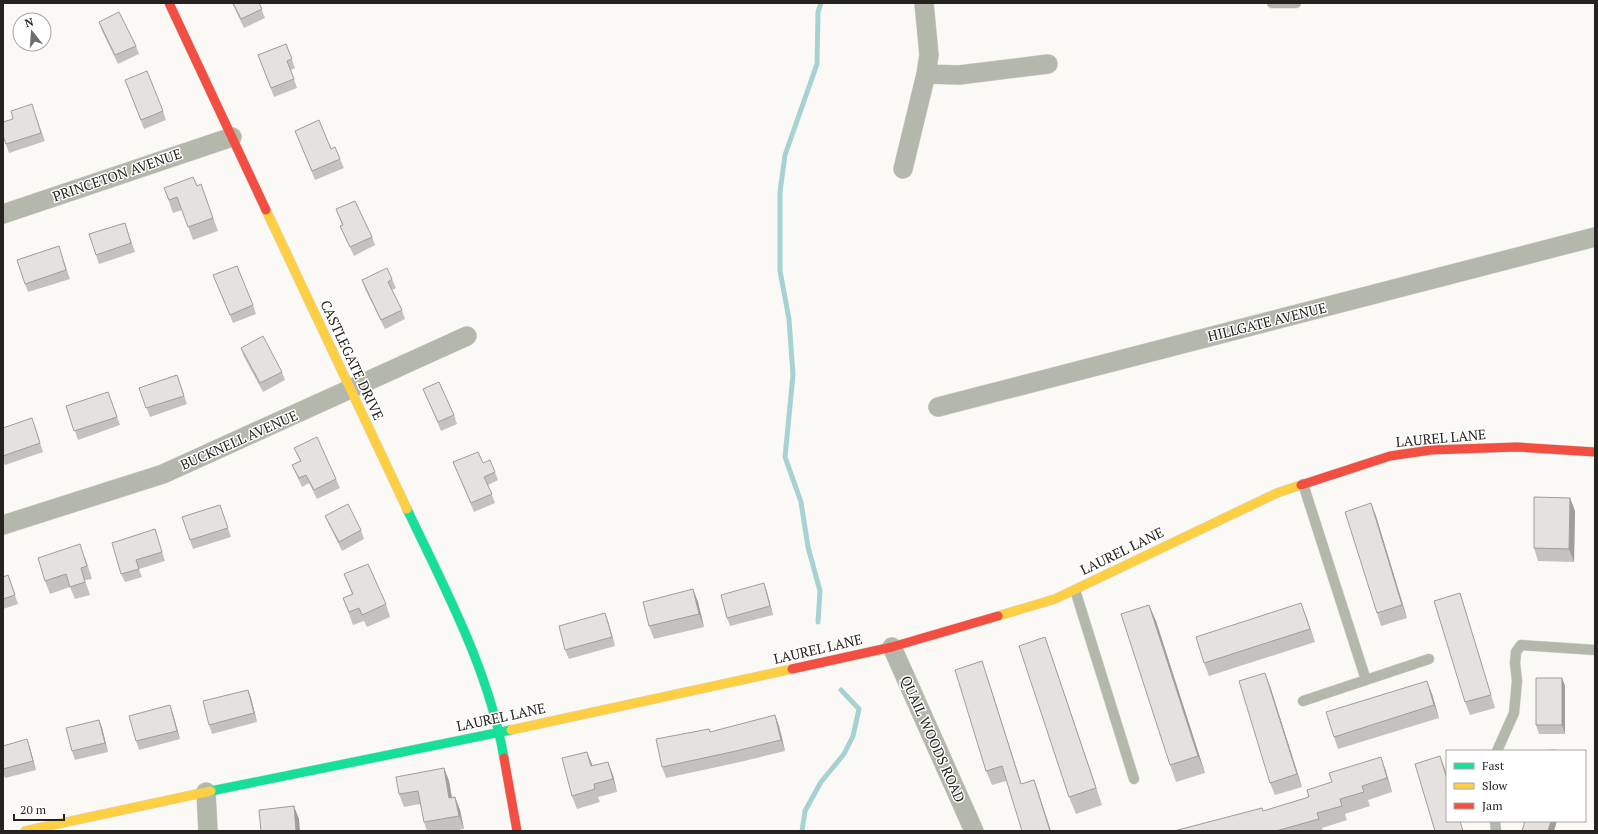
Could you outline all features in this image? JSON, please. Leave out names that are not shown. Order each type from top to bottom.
[{"type":"street","name":"CASTLEGATE DRIVE","points":[[169,3],[458,617],[482,676],[500,732],[516,831]]},
{"type":"street","points":[[903,169],[926,74],[929,55],[924,3]]},
{"type":"street","points":[[926,74],[959,75],[1048,64]]},
{"type":"street","name":"PRINCETON AVENUE","points":[[3,214],[232,137]]},
{"type":"street","name":"HILLGATE AVENUE","points":[[938,407],[1595,237]]},
{"type":"street","name":"BUCKNELL AVENUE","points":[[3,525],[163,474],[351,390],[467,336]]},
{"type":"street","name":"LAUREL LANE","points":[[25,831],[206,792],[500,732],[892,647],[1055,599],[1277,493],[1390,456],[1431,450],[1517,447],[1595,452]]},
{"type":"street","name":"QUAIL WOODS ROAD","points":[[892,647],[974,831]]},
{"type":"street","points":[[206,792],[208,831]]},
{"type":"lane","points":[[1272,3],[1296,3]]},
{"type":"lane","points":[[1303,484],[1366,680]]},
{"type":"lane","points":[[1075,590],[1134,779]]},
{"type":"lane","points":[[1498,750],[1514,713],[1516,652],[1521,645],[1595,650]]},
{"type":"lane","points":[[1303,701],[1429,659]]},
{"type":"building","points":[[233,3],[259,3],[262,9],[241,19]]},
{"type":"building","points":[[119,12],[136,46],[115,55],[99,22]]},
{"type":"building","points":[[286,44],[292,59],[287,61],[294,79],[271,88],[258,55]]},
{"type":"building","points":[[147,71],[163,111],[141,120],[125,80]]},
{"type":"building","points":[[32,104],[41,133],[6,144],[3,136],[3,122],[13,119],[11,111]]},
{"type":"building","points":[[319,120],[331,149],[335,147],[340,159],[312,171],[295,131]]},
{"type":"building","points":[[193,177],[197,186],[201,184],[213,218],[188,227],[177,197],[169,200],[164,188]]},
{"type":"building","points":[[355,201],[372,237],[350,247],[340,226],[343,225],[336,209]]},
{"type":"building","points":[[125,223],[131,243],[96,255],[89,234]]},
{"type":"building","points":[[59,246],[66,270],[25,284],[17,260]]},
{"type":"building","points":[[237,266],[253,305],[230,315],[213,275]]},
{"type":"building","points":[[387,268],[392,279],[388,282],[402,310],[381,320],[362,280]]},
{"type":"building","points":[[263,336],[282,372],[260,383],[241,348]]},
{"type":"building","points":[[177,375],[184,396],[146,408],[139,388]]},
{"type":"building","points":[[439,382],[454,415],[438,422],[423,389]]},
{"type":"building","points":[[108,392],[117,417],[74,431],[66,406]]},
{"type":"building","points":[[32,418],[40,443],[3,456],[3,428]]},
{"type":"building","points":[[317,437],[336,479],[314,490],[306,475],[299,478],[292,465],[301,461],[294,448]]},
{"type":"building","points":[[478,452],[483,463],[490,460],[495,472],[484,477],[492,494],[471,503],[453,462]]},
{"type":"building","points":[[1534,497],[1570,498],[1569,549],[1534,548]]},
{"type":"building","points":[[1371,503],[1402,605],[1377,613],[1345,512]]},
{"type":"building","points":[[348,504],[361,530],[339,542],[325,516]]},
{"type":"building","points":[[220,505],[228,528],[190,540],[182,517]]},
{"type":"building","points":[[155,529],[162,552],[136,560],[139,569],[121,574],[112,543]]},
{"type":"building","points":[[80,544],[87,566],[81,568],[85,582],[70,587],[66,574],[45,581],[38,558]]},
{"type":"building","points":[[368,564],[386,604],[362,615],[359,608],[349,612],[343,598],[353,594],[344,574]]},
{"type":"building","points":[[8,575],[15,595],[3,599],[3,577]]},
{"type":"building","points":[[764,583],[770,606],[727,618],[721,595]]},
{"type":"building","points":[[693,589],[699,614],[649,626],[643,602]]},
{"type":"building","points":[[1460,593],[1491,695],[1465,702],[1434,601]]},
{"type":"building","points":[[1301,603],[1310,629],[1204,663],[1196,637]]},
{"type":"building","points":[[1149,605],[1198,756],[1170,765],[1121,614]]},
{"type":"building","points":[[605,613],[612,637],[565,650],[559,626]]},
{"type":"building","points":[[1045,637],[1096,788],[1069,797],[1019,646]]},
{"type":"building","points":[[982,661],[1021,784],[1034,780],[1050,831],[1022,831],[1002,766],[986,771],[955,670]]},
{"type":"building","points":[[1265,673],[1297,774],[1270,783],[1239,681]]},
{"type":"building","points":[[1536,678],[1562,678],[1562,725],[1536,725]]},
{"type":"building","points":[[1427,681],[1434,705],[1334,737],[1326,712]]},
{"type":"building","points":[[248,690],[254,713],[209,725],[203,701]]},
{"type":"building","points":[[170,705],[177,731],[136,741],[129,716]]},
{"type":"building","points":[[775,715],[781,740],[662,767],[656,739],[709,729],[710,732]]},
{"type":"building","points":[[99,720],[105,743],[72,751],[66,728]]},
{"type":"building","points":[[27,739],[33,761],[3,769],[3,746]]},
{"type":"building","points":[[587,752],[591,766],[608,762],[613,779],[594,784],[595,789],[572,796],[562,758]]},
{"type":"building","points":[[1440,756],[1446,776],[1446,822],[1460,822],[1463,831],[1435,831],[1415,764]]},
{"type":"building","points":[[1381,757],[1387,778],[1362,786],[1364,792],[1340,799],[1342,806],[1317,813],[1319,819],[1276,831],[1174,831],[1262,808],[1263,811],[1309,797],[1307,790],[1332,782],[1329,773]]},
{"type":"building","points":[[444,768],[449,798],[455,797],[459,816],[424,822],[418,791],[399,794],[396,777]]},
{"type":"building","points":[[294,806],[296,831],[261,831],[259,810]]},
{"type":"building","points":[[1525,822],[1551,822],[1548,831],[1522,831]]},
{"type":"waterway","points":[[818,622],[820,591],[808,547],[801,502],[785,457],[793,375],[789,319],[780,271],[780,192],[785,155],[817,64],[818,12],[821,3]]},
{"type":"waterway","points":[[802,831],[805,811],[821,782],[844,754],[853,736],[859,709],[841,690]]},
{"type":"traffic: fast","points":[[407,509],[464,630],[477,662],[488,693],[504,758]]},
{"type":"traffic: fast","points":[[211,791],[511,730]]},
{"type":"traffic: slow","points":[[266,210],[407,509]]},
{"type":"traffic: slow","points":[[998,616],[1055,599],[1277,493],[1301,485]]},
{"type":"traffic: slow","points":[[511,730],[792,669]]},
{"type":"traffic: slow","points":[[25,831],[211,791]]},
{"type":"traffic: jam","points":[[169,3],[266,210]]},
{"type":"traffic: jam","points":[[1301,485],[1390,456],[1431,450],[1517,447],[1595,452]]},
{"type":"traffic: jam","points":[[792,669],[892,647],[998,616]]},
{"type":"traffic: jam","points":[[504,758],[517,831]]}]
